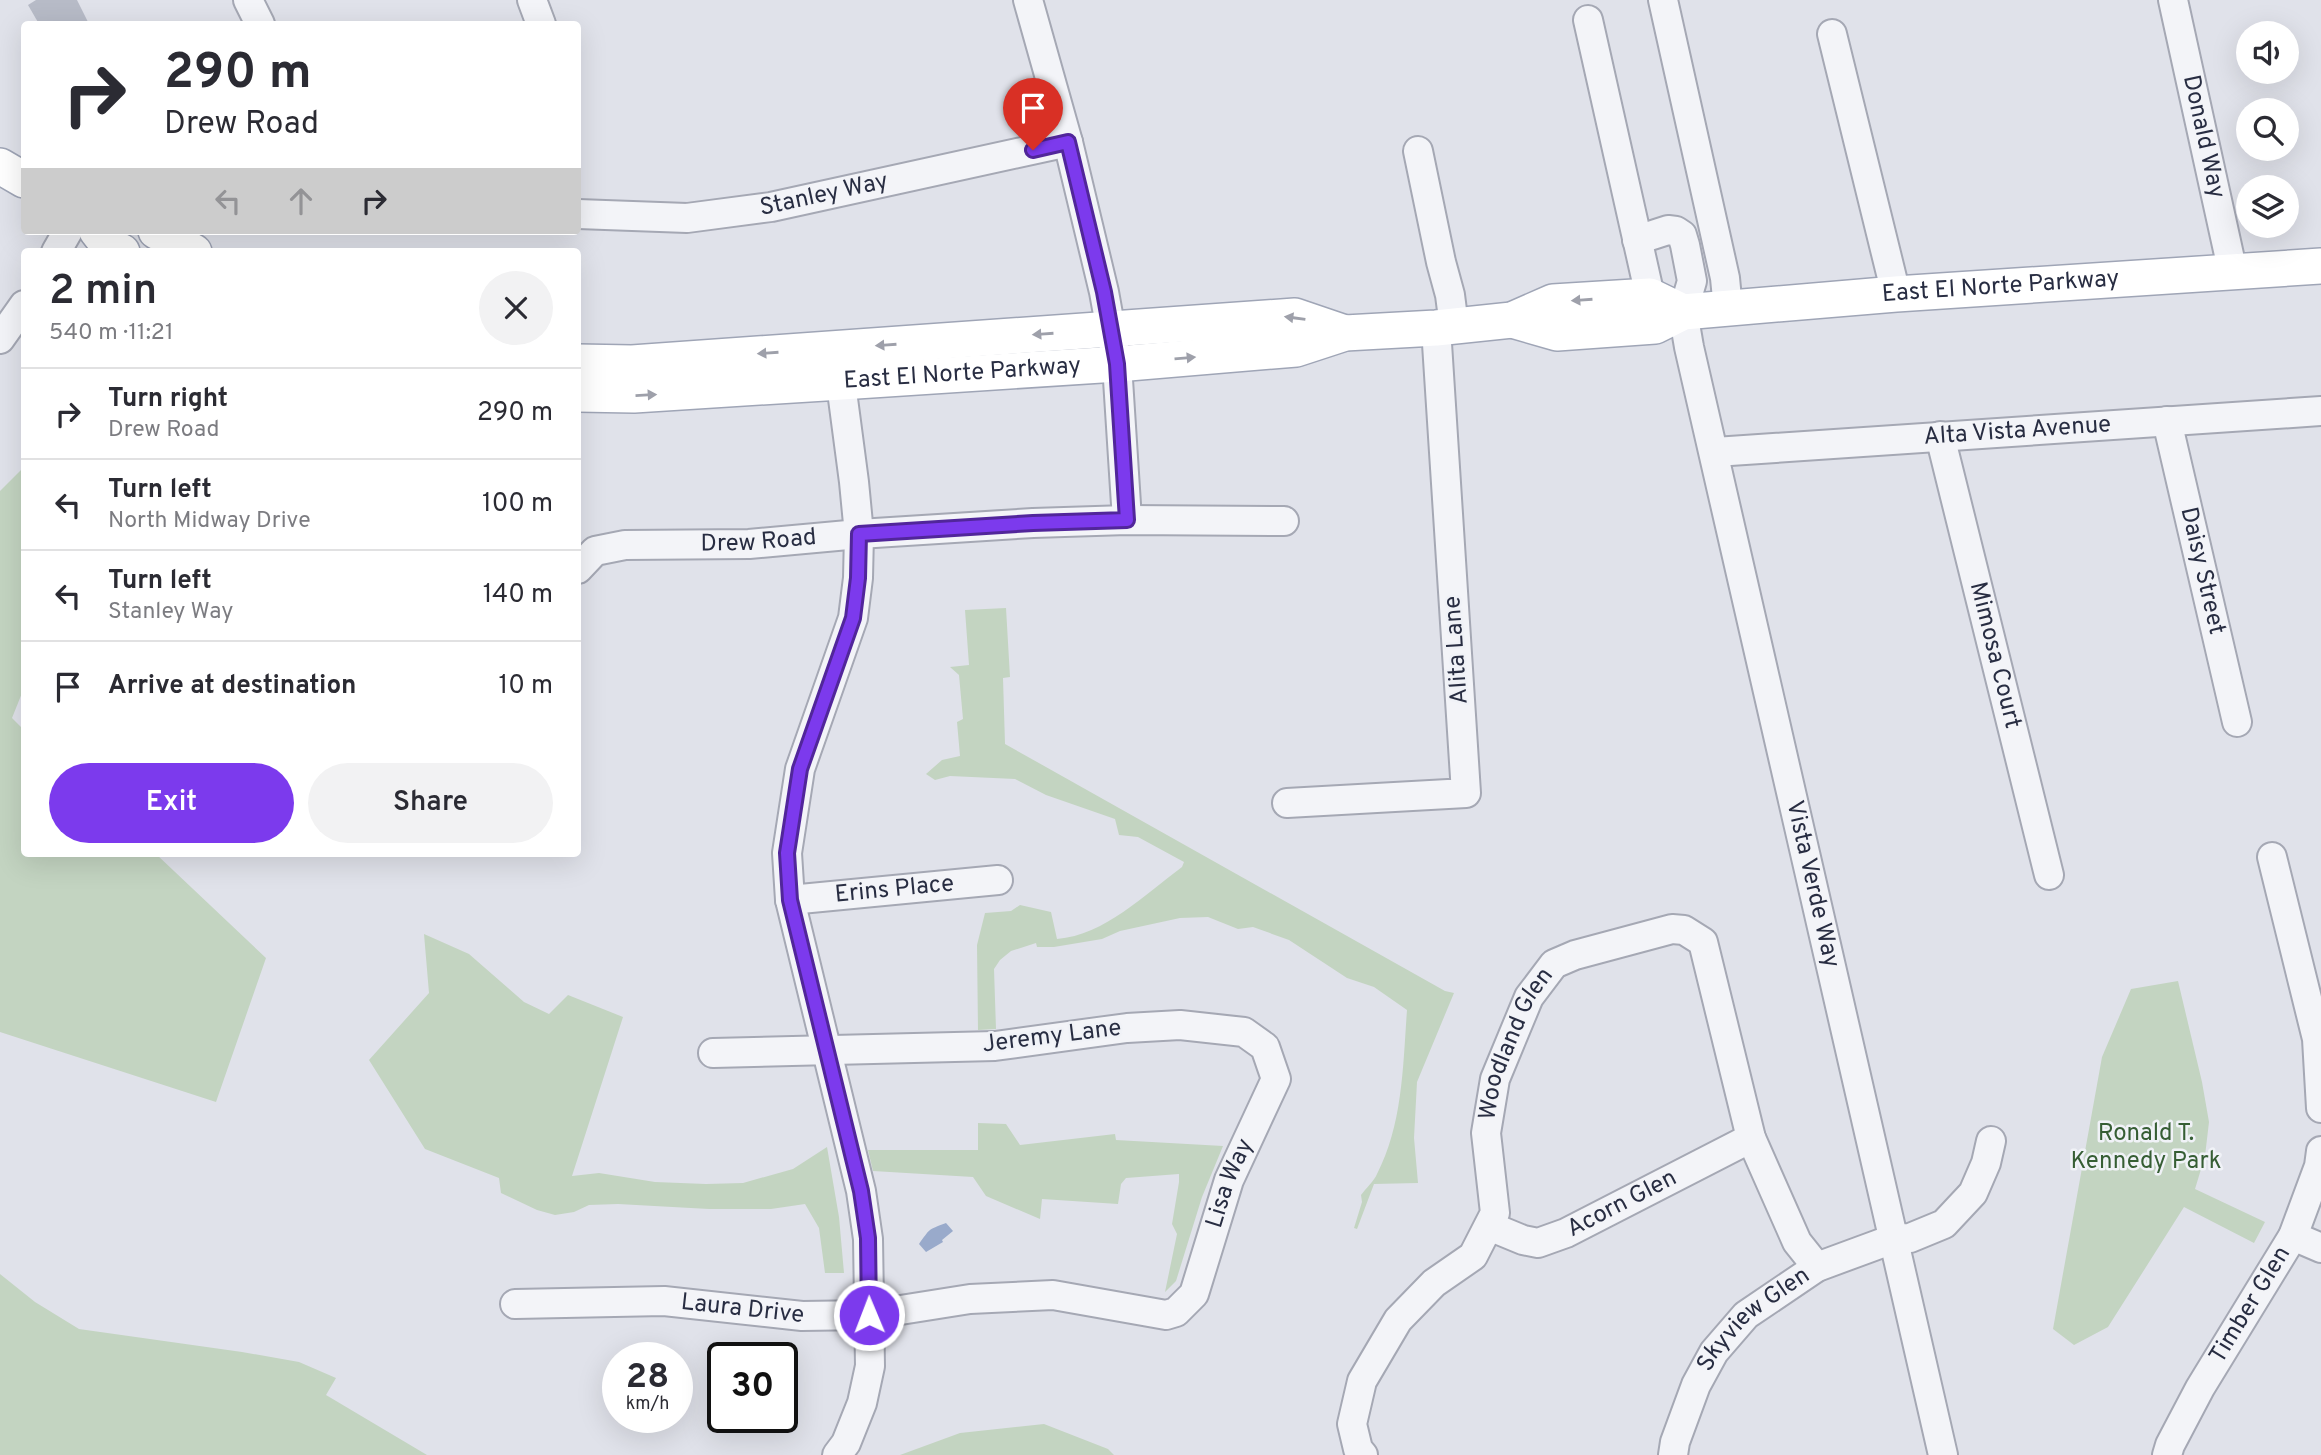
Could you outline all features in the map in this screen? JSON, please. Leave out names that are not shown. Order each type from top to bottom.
[{"type":"main road","points":[[0,166],[21,178]]},
{"type":"main road","points":[[100,235],[114,248]]},
{"type":"main road","points":[[163,235],[187,248]]},
{"type":"main road","name":"East El Norte Parkway","points":[[1512,320],[1557,333],[1655,326],[1683,312],[1896,294],[2321,266]]},
{"type":"main road","name":"East El Norte Parkway","points":[[581,394],[634,395],[841,382],[1296,349],[1345,332],[1445,327],[1512,320],[1553,302],[1650,296],[1683,312]]},
{"type":"main road","name":"East El Norte Parkway","points":[[581,362],[632,363],[1295,316],[1345,332]]},
{"type":"street","points":[[248,0],[258,21]]},
{"type":"street","points":[[532,0],[540,21]]},
{"type":"street","points":[[1028,0],[1068,142],[1104,292],[1117,364],[1127,520]]},
{"type":"street","points":[[1662,0],[1725,278],[1728,309]]},
{"type":"street","name":"Donald Way","points":[[2173,0],[2233,273]]},
{"type":"street","points":[[1588,20],[1650,296]]},
{"type":"street","points":[[1832,34],[1896,294]]},
{"type":"street","name":"Stanley Way","points":[[581,214],[687,218],[771,207],[1068,142]]},
{"type":"street","points":[[1418,151],[1450,295],[1445,327]]},
{"type":"street","points":[[1637,240],[1668,230],[1682,235],[1692,281],[1683,312]]},
{"type":"street","points":[[0,338],[21,309]]},
{"type":"street","name":"Vista Verde Way","points":[[1683,312],[1943,1455]]},
{"type":"street","name":"Alita Lane","points":[[1287,803],[1466,793],[1445,327]]},
{"type":"street","points":[[836,348],[859,534],[858,578],[853,618],[800,769],[787,853],[790,900],[861,1191],[868,1238],[870,1366],[862,1403],[846,1443],[837,1455]]},
{"type":"street","name":"Alta Vista Avenue","points":[[1714,452],[2321,411]]},
{"type":"street","name":"Daisy Street","points":[[2167,421],[2237,722]]},
{"type":"street","name":"Mimosa Court","points":[[1940,436],[2049,875]]},
{"type":"street","name":"Drew Road","points":[[581,566],[595,551],[625,545],[749,544],[1033,523],[1127,520],[1284,521]]},
{"type":"street","points":[[2272,857],[2317,1039],[2321,1108]]},
{"type":"street","name":"Erins Place","points":[[790,900],[998,880]]},
{"type":"street","name":"Woodland Glen","points":[[1363,1455],[1358,1449],[1352,1424],[1363,1381],[1398,1320],[1434,1283],[1473,1256],[1489,1226],[1495,1213],[1486,1133],[1495,1079],[1528,997],[1554,964],[1575,955],[1672,929],[1684,930],[1703,942],[1751,1138],[1797,1242],[1817,1267]]},
{"type":"street","name":"Jeremy Lane","points":[[713,1053],[995,1046],[1127,1028],[1180,1025],[1244,1031],[1265,1047],[1269,1054]]},
{"type":"street","name":"Lisa Way","points":[[1176,1312],[1194,1294],[1229,1180],[1276,1079],[1269,1054]]},
{"type":"street","name":"Acorn Glen","points":[[1489,1226],[1538,1243],[1566,1233],[1751,1138]]},
{"type":"street","name":"Skyview Glen","points":[[1673,1455],[1675,1442],[1696,1385],[1714,1352],[1746,1315],[1817,1267],[1893,1239],[1910,1238],[1944,1224],[1973,1193],[1986,1163],[1991,1141]]},
{"type":"street","name":"Timber Glen","points":[[2167,1455],[2200,1388],[2293,1236],[2319,1166],[2321,1151]]},
{"type":"street","points":[[2293,1236],[2321,1248]]},
{"type":"street","name":"Laura Drive","points":[[515,1304],[664,1301],[802,1316],[869,1315],[970,1299],[1054,1295],[1166,1315],[1176,1312]]},
{"type":"green space","points":[[21,470],[21,696],[12,718],[21,727],[21,857],[159,857],[266,958],[216,1102],[0,1032],[0,491]]},
{"type":"green space","points":[[1006,608],[1010,677],[1003,678],[1005,744],[1445,991],[1454,993],[1417,1082],[1414,1138],[1418,1183],[1374,1184],[1357,1229],[1354,1228],[1362,1202],[1361,1195],[1376,1177],[1386,1155],[1397,1114],[1407,1010],[1374,987],[1347,978],[1289,940],[1253,927],[1238,929],[1208,917],[1180,918],[1120,931],[1102,939],[1054,947],[1037,947],[1036,943],[1011,951],[994,969],[996,1029],[978,1030],[977,945],[985,913],[1011,911],[1020,905],[1051,912],[1057,939],[1075,936],[1108,922],[1123,912],[1182,867],[1184,862],[1138,837],[1119,835],[1115,819],[1046,795],[1015,779],[950,776],[935,780],[926,774],[942,760],[960,756],[957,722],[963,719],[959,675],[950,667],[969,665],[965,610]]},
{"type":"green space","points":[[424,934],[469,954],[524,1002],[549,1014],[568,995],[623,1017],[572,1176],[599,1173],[655,1182],[743,1183],[793,1169],[827,1147],[839,1217],[844,1273],[825,1273],[819,1228],[805,1204],[771,1209],[589,1205],[574,1212],[555,1215],[537,1210],[501,1193],[499,1178],[425,1149],[369,1060],[429,993]]},
{"type":"green space","name":"Ronald T. Kennedy Park","points":[[2178,981],[2209,1122],[2205,1156],[2195,1189],[2265,1222],[2254,1243],[2184,1207],[2108,1327],[2074,1345],[2053,1329],[2102,1057],[2131,989]]},
{"type":"green space","points":[[978,1123],[1006,1124],[1020,1145],[1115,1134],[1116,1140],[1223,1146],[1202,1197],[1176,1281],[1165,1292],[1177,1234],[1172,1224],[1179,1174],[1126,1178],[1121,1184],[1118,1204],[1042,1199],[1040,1219],[986,1196],[973,1177],[873,1171],[868,1150],[978,1150]]},
{"type":"green space","points":[[0,1274],[35,1302],[79,1329],[299,1362],[336,1378],[326,1395],[427,1455],[0,1455]]},
{"type":"green space","points":[[1044,1424],[1108,1449],[1114,1455],[900,1455],[960,1433]]},
{"type":"water","points":[[946,1223],[953,1231],[943,1242],[926,1252],[919,1244],[935,1227]]},
{"type":"building","points":[[36,0],[77,0],[88,21],[37,21],[28,5]]},
{"type":"route","points":[[869,1315],[868,1238],[861,1191],[790,900],[787,853],[800,769],[853,618],[858,578],[859,534],[1127,520],[1117,364],[1104,292],[1068,142],[1033,150]]}]
